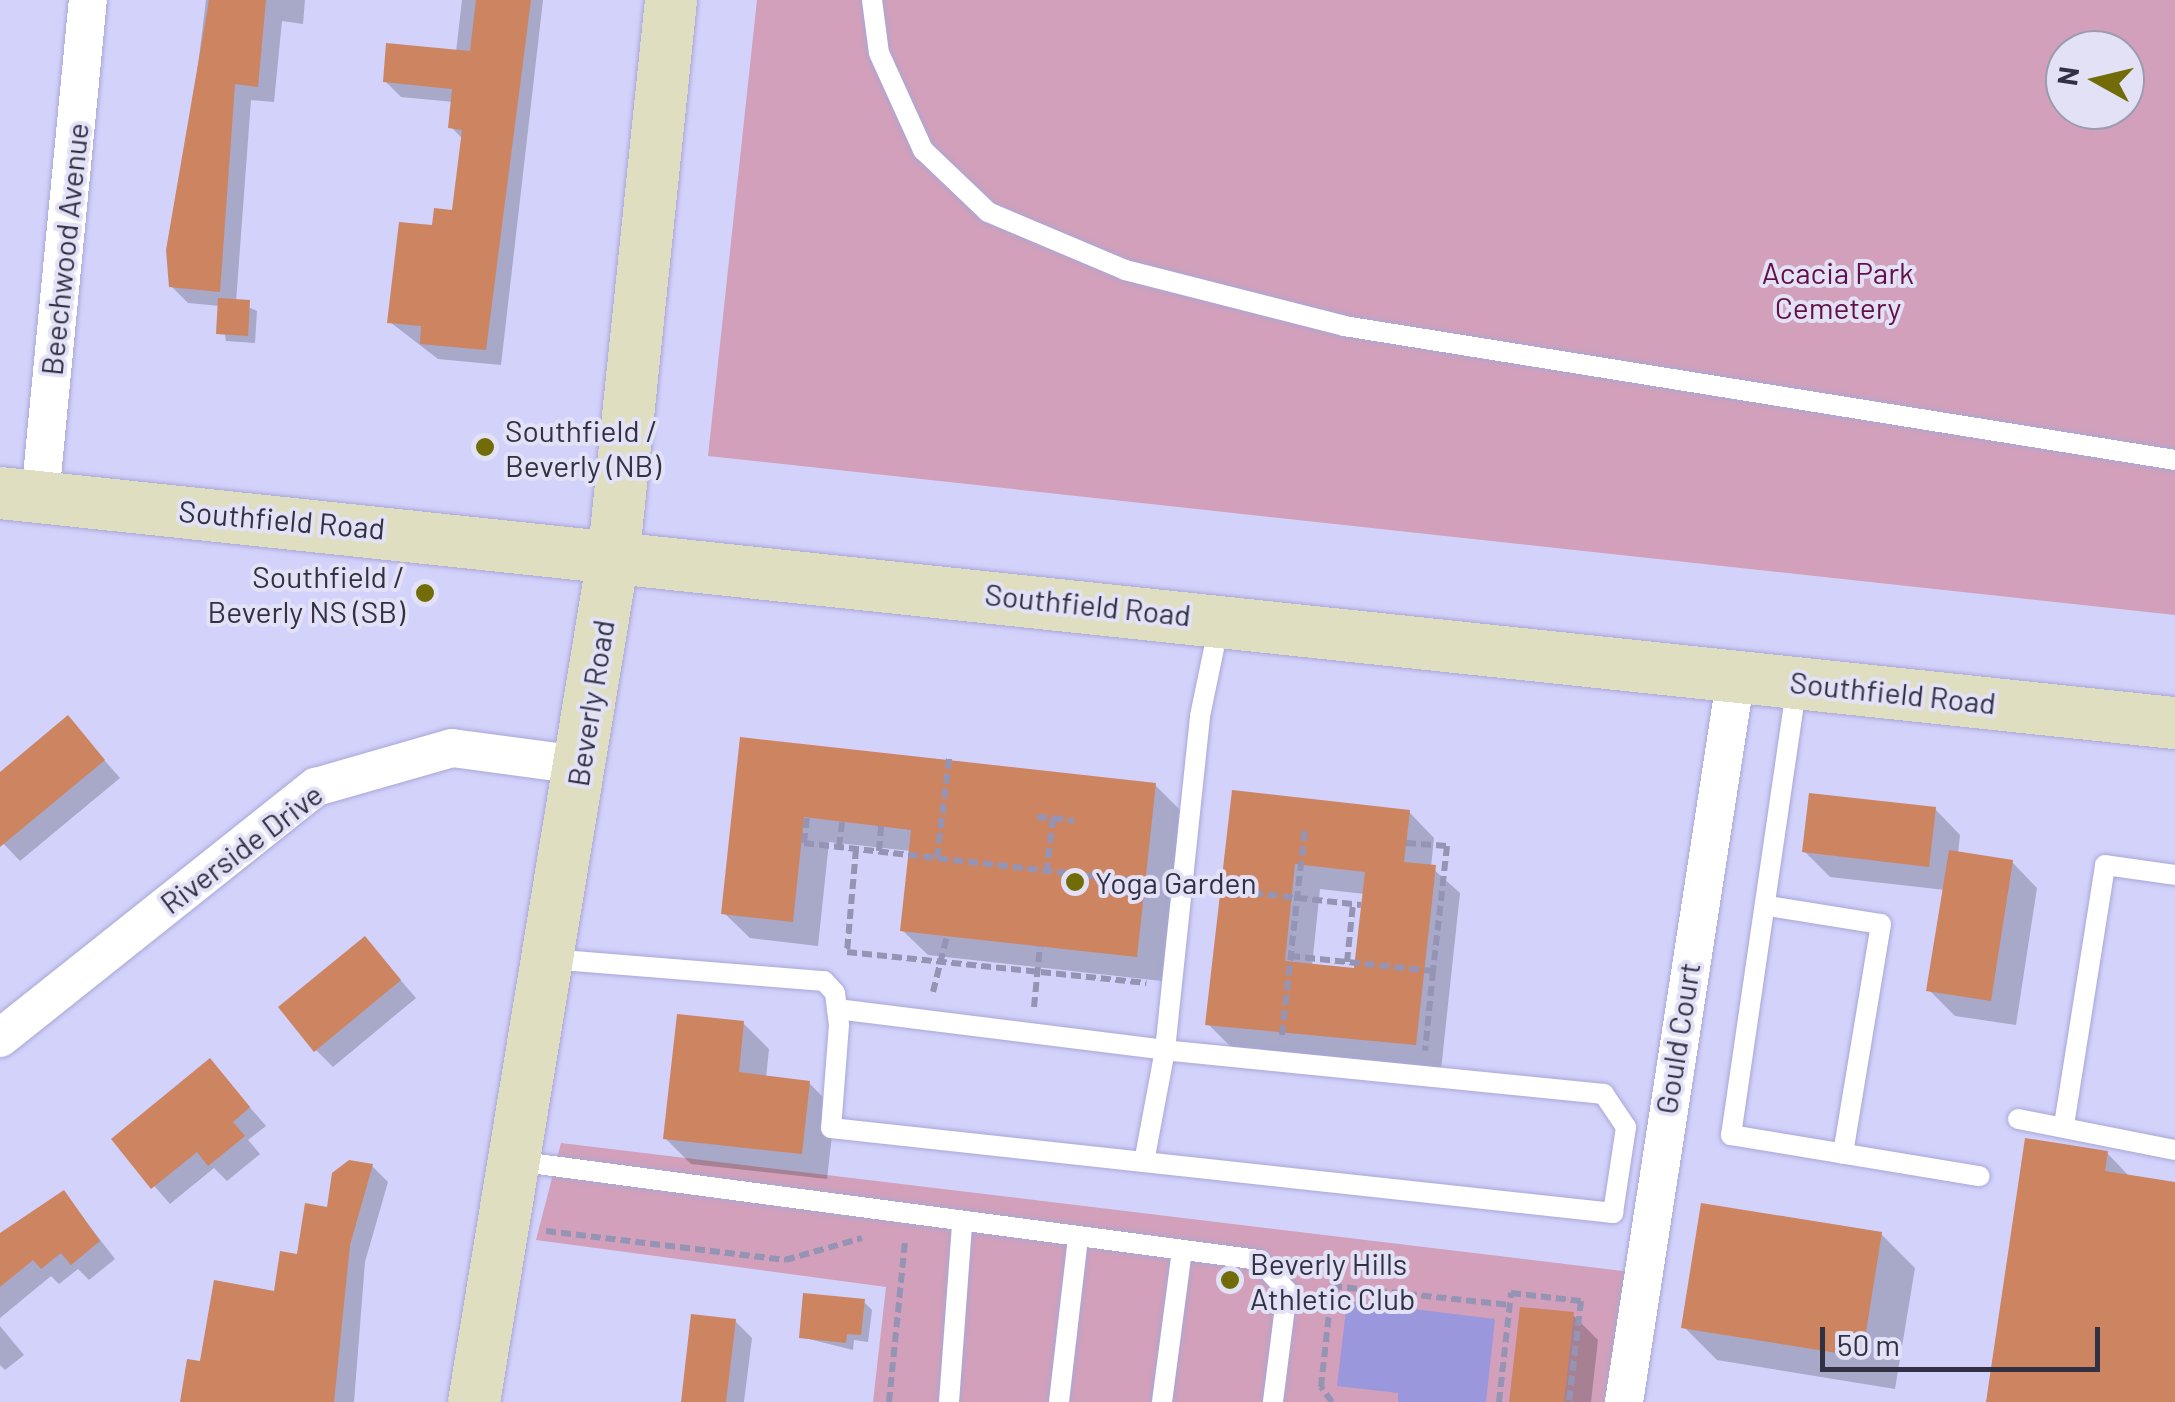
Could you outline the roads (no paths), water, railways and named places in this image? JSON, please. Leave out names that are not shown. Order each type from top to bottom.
[{"type":"main road","name":"Beverly Road","points":[[474,1402],[614,552],[672,0]]},
{"type":"main road","name":"Southfield Road","points":[[20,495],[614,552],[2175,723]]},
{"type":"street","name":"Beechwood Avenue","points":[[20,495],[88,0]]},
{"type":"street","name":"Gould Court","points":[[1624,1402],[1736,675]]},
{"type":"street","name":"Riverside Drive","points":[[0,1038],[316,787],[452,748],[580,765]]},
{"type":"lane","points":[[872,0],[878,53],[923,150],[988,212],[1125,270],[1344,326],[2175,460]]},
{"type":"lane","points":[[1144,1162],[1186,886],[1200,716],[1220,619]]},
{"type":"lane","points":[[1798,681],[1732,1134],[1980,1176]]},
{"type":"lane","points":[[2064,1125],[2106,865],[2175,875]]},
{"type":"lane","points":[[1768,906],[1881,924],[1843,1154]]},
{"type":"lane","points":[[548,959],[824,981],[837,1009],[832,1128],[1613,1213],[1626,1127],[1604,1094],[1164,1050],[837,1009]]},
{"type":"lane","points":[[2018,1119],[2064,1125],[2175,1150]]},
{"type":"lane","points":[[515,1161],[962,1227],[1259,1260],[1283,1276],[1272,1402]]},
{"type":"lane","points":[[950,1402],[962,1227]]},
{"type":"lane","points":[[1058,1402],[1078,1237]]},
{"type":"lane","points":[[1162,1402],[1182,1250]]},
{"type":"place","name":"Southfield / Beverly (NB)","points":[[485,447]]},
{"type":"place","name":"Southfield / Beverly NS (SB)","points":[[425,593]]},
{"type":"place","name":"Yoga Garden","points":[[1075,882]]},
{"type":"place","name":"Beverly Hills Athletic Club","points":[[1230,1280]]},
{"type":"park label","name":"Acacia Park Cemetery","points":[[1838,289]]}]
